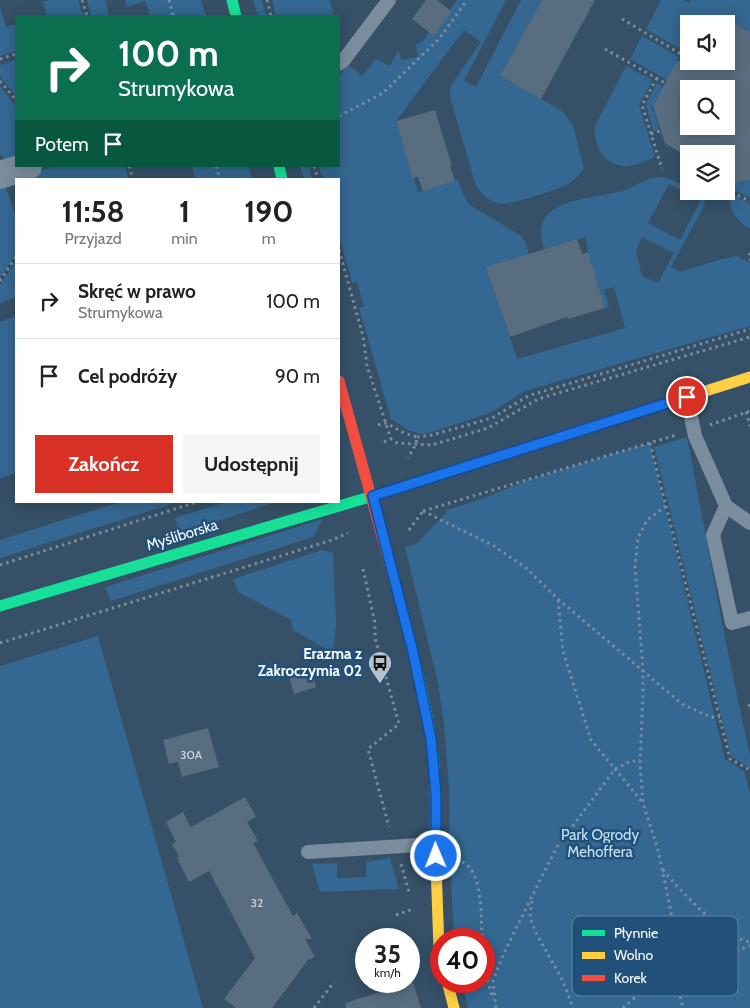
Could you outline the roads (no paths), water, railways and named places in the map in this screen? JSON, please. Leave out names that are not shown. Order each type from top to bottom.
[{"type":"street","points":[[232,0],[236,15]]},
{"type":"street","points":[[0,175],[25,167]]},
{"type":"street","name":"Myśliborska","points":[[0,606],[373,496],[750,378]]},
{"type":"street","points":[[340,385],[358,451],[373,496],[414,659],[431,739],[436,794],[435,850],[438,928]]},
{"type":"street","points":[[450,993],[454,1008]]},
{"type":"lane","points":[[340,63],[389,0]]},
{"type":"lane","points":[[687,397],[694,430],[715,484],[726,506],[750,523]]},
{"type":"lane","points":[[726,506],[713,535],[732,623],[750,618]]},
{"type":"lane","points":[[308,852],[395,846],[435,850]]},
{"type":"place","name":"Erazma z Zakroczymia 02","points":[[380,684]]},
{"type":"park label","name":"Park Ogrody Mehoffera","points":[[600,844]]}]
